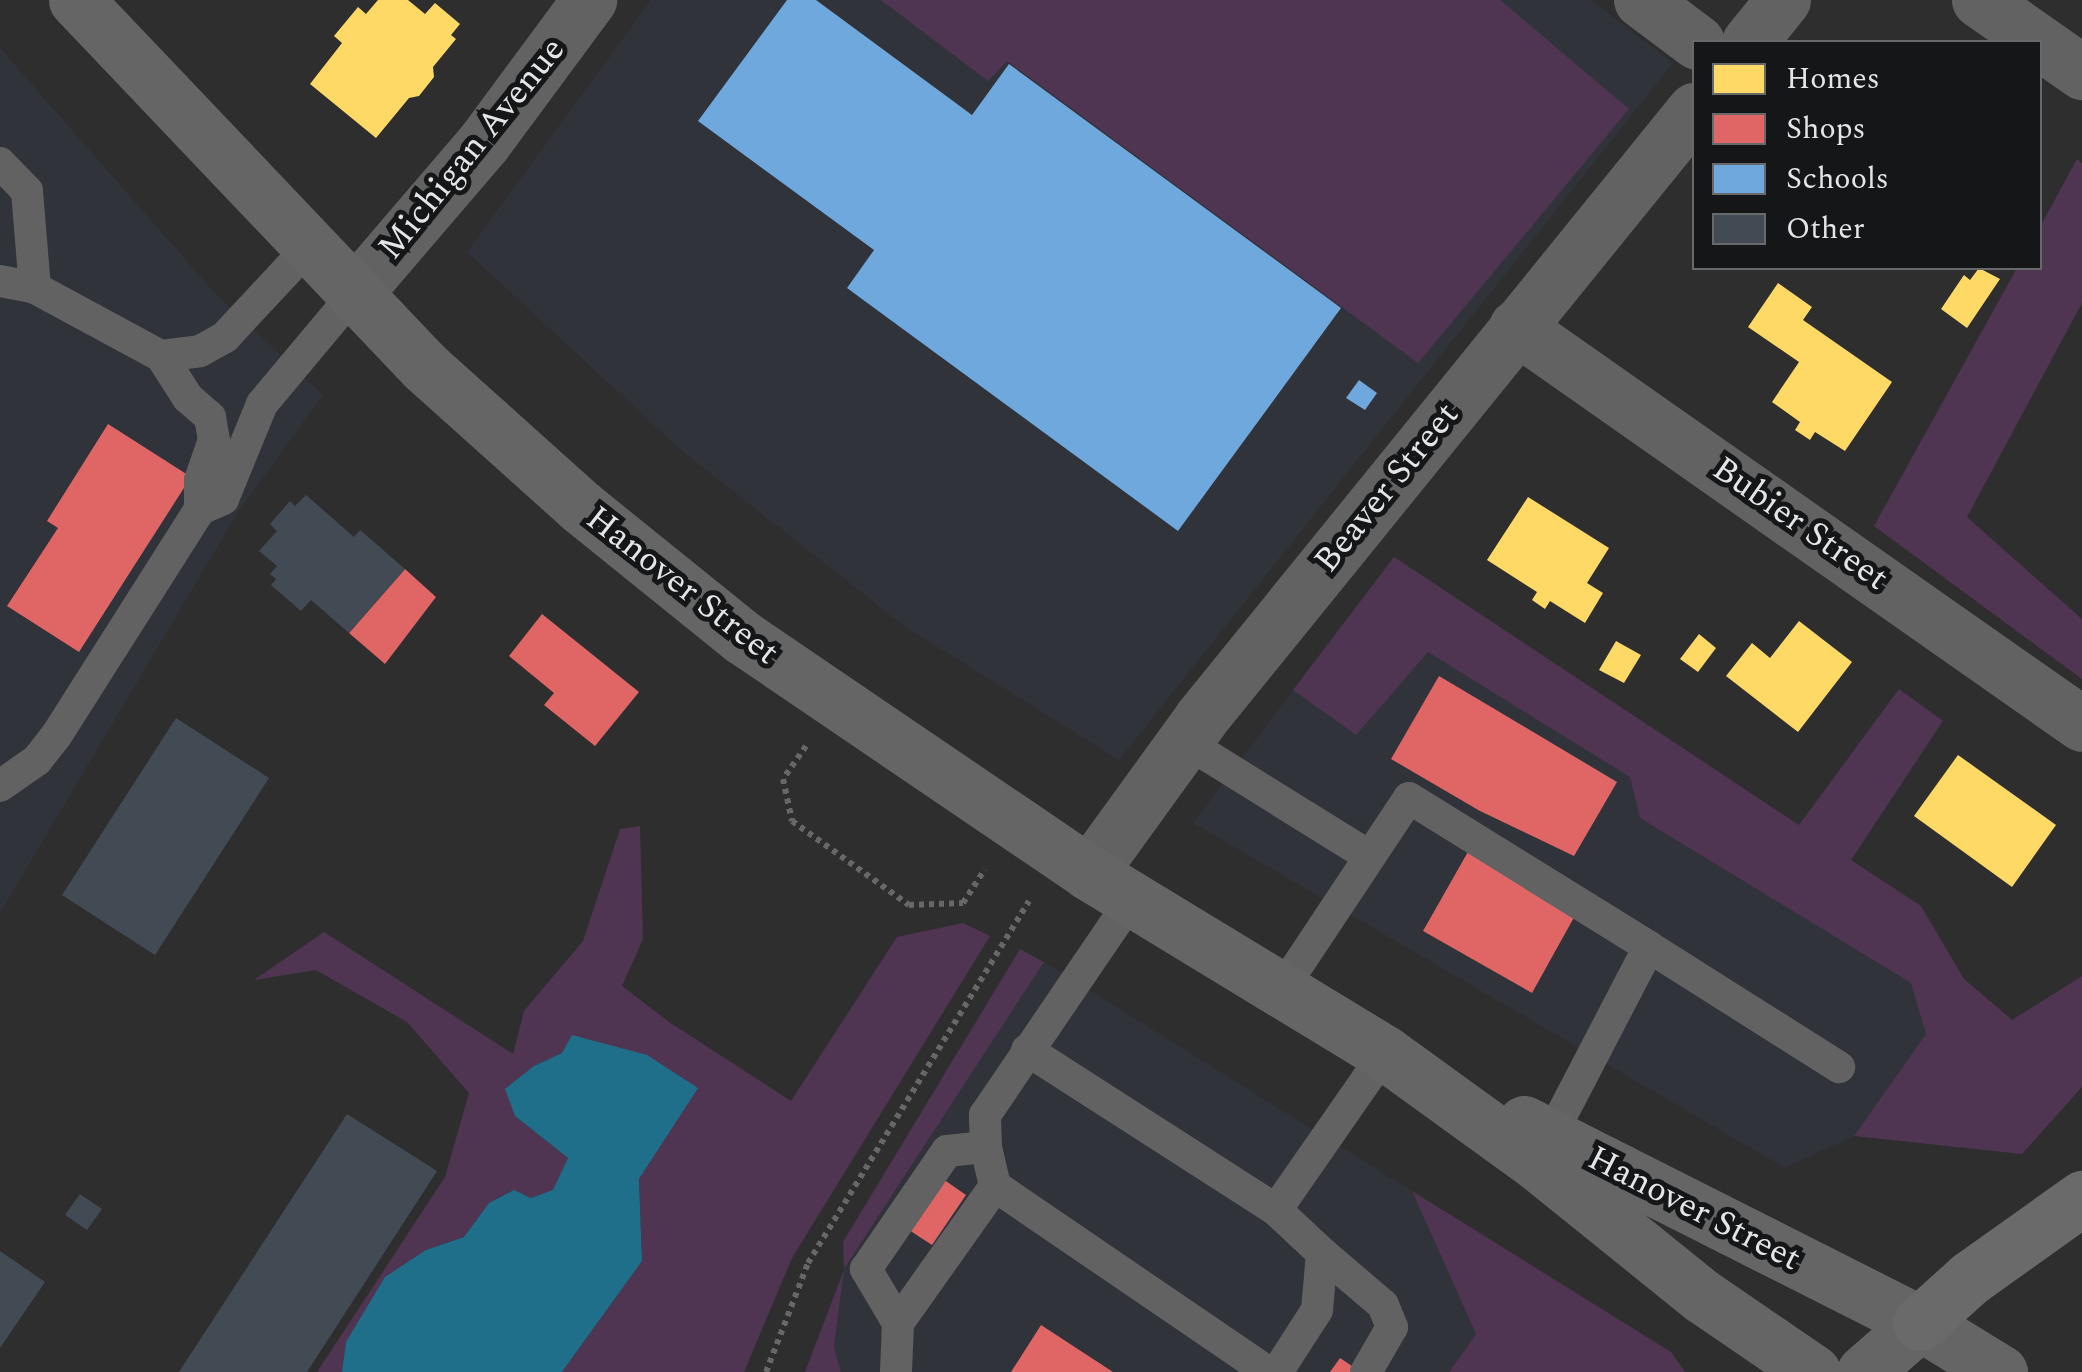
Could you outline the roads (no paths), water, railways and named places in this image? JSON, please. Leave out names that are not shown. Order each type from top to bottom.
[{"type":"highway","points":[[1920,1322],[1970,1278],[2082,1198]]},
{"type":"main road","name":"Hanover Street","points":[[76,0],[353,296],[425,367],[581,506],[742,637],[1074,862],[1544,1150],[1920,1322],[2000,1372]]},
{"type":"main road","name":"Hanover Street","points":[[1544,1150],[1702,1296],[1813,1372]]},
{"type":"main road","points":[[1864,1372],[1920,1322]]},
{"type":"street","name":"Michigan Avenue","points":[[353,296],[484,142],[589,0]]},
{"type":"street","points":[[1642,0],[1695,40]]},
{"type":"street","points":[[1752,40],[1782,0]]},
{"type":"street","points":[[1979,0],[2036,40]]},
{"type":"street","points":[[2042,44],[2082,72]]},
{"type":"street","name":"Beaver Street","points":[[1074,862],[1184,741],[1692,112]]},
{"type":"street","name":"Bubier Street","points":[[1516,327],[2082,724]]},
{"type":"lane","points":[[0,162],[26,191],[35,288]]},
{"type":"lane","points":[[161,356],[200,351],[226,336],[308,248]]},
{"type":"lane","points":[[0,281],[35,288],[161,356],[188,398],[210,418],[214,440],[200,480],[200,510]]},
{"type":"lane","points":[[0,786],[37,760],[56,736],[200,510],[223,499],[262,404],[353,296]]},
{"type":"lane","points":[[1184,741],[1369,856]]},
{"type":"lane","points":[[1282,989],[1409,798],[1839,1067]]},
{"type":"lane","points":[[1074,862],[1028,1050],[986,1116],[986,1147],[995,1186],[1268,1372]]},
{"type":"lane","points":[[1544,1150],[1648,948]]},
{"type":"lane","points":[[1028,1050],[1276,1210],[1383,1304],[1392,1327],[1366,1372]]},
{"type":"lane","points":[[1276,1210],[1385,1053]]},
{"type":"lane","points":[[898,1323],[866,1269],[947,1151],[986,1147]]},
{"type":"lane","points":[[896,1372],[898,1323],[995,1186]]},
{"type":"lane","points":[[1277,1372],[1317,1310],[1322,1253]]},
{"type":"water","points":[[572,1035],[647,1055],[698,1088],[639,1179],[642,1261],[562,1372],[342,1372],[346,1342],[385,1277],[426,1250],[464,1237],[489,1203],[514,1190],[531,1198],[553,1190],[568,1158],[515,1116],[505,1089],[534,1066],[562,1053]]}]
